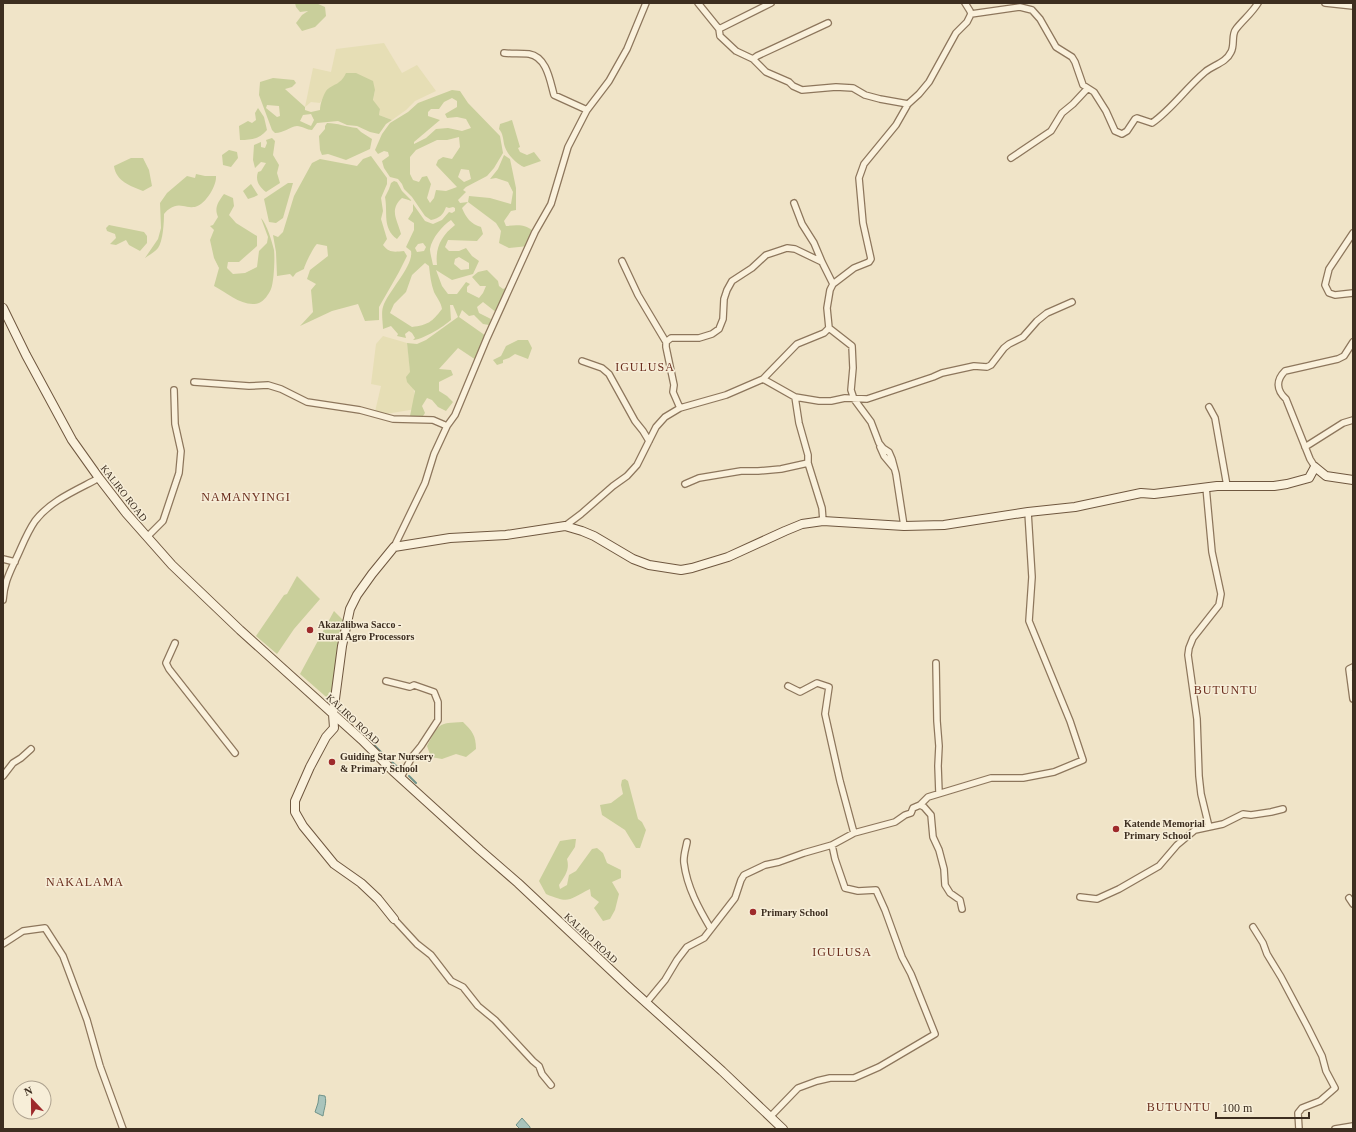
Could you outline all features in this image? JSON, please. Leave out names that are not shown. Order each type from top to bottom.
[{"type":"street","points":[[551,1085],[542,1074],[540,1066],[533,1061],[496,1020],[478,1006],[463,987],[451,981],[431,955],[417,944],[378,899],[361,883],[334,864],[303,826],[295,812],[295,801],[310,767],[326,737],[334,728],[333,714],[342,646],[350,609],[354,599],[394,547],[425,483],[434,454],[455,414],[487,338],[535,232],[551,204],[568,147],[587,110],[609,81],[627,49],[646,3]]},
{"type":"street","points":[[698,3],[718,29],[720,36],[736,51],[753,59],[766,72],[789,82],[793,86],[802,90],[836,87],[854,88],[865,95],[908,104]]},
{"type":"street","points":[[718,29],[771,3]]},
{"type":"street","points":[[904,526],[895,470],[889,452],[879,443],[871,422],[854,399],[851,390],[853,368],[852,346],[829,328],[827,308],[828,296],[833,284],[854,268],[869,262],[872,259],[863,223],[859,178],[864,164],[896,125],[908,104],[929,82],[956,33],[967,22],[970,10],[965,3]]},
{"type":"street","points":[[970,14],[1020,7],[1032,10],[1040,19],[1056,47],[1072,57],[1083,85],[1087,89],[1094,92],[1106,111],[1111,125],[1115,131],[1122,134],[1127,132],[1137,118],[1152,124],[1163,116],[1193,82],[1206,71],[1227,58],[1232,52],[1234,32],[1255,9],[1258,3]]},
{"type":"street","points":[[1325,3],[1353,6]]},
{"type":"street","points":[[753,59],[828,23]]},
{"type":"street","points":[[504,54],[531,54],[542,61],[554,95],[587,110]]},
{"type":"street","points":[[1011,158],[1051,131],[1062,113],[1087,89]]},
{"type":"street","points":[[794,203],[802,224],[814,242],[833,284]]},
{"type":"street","points":[[1353,233],[1329,269],[1325,284],[1329,293],[1335,295],[1353,293]]},
{"type":"street","points":[[666,342],[671,338],[699,338],[712,334],[720,329],[723,319],[724,299],[732,281],[752,268],[766,255],[787,248],[795,249],[822,262]]},
{"type":"street","points":[[622,261],[638,295],[666,342],[674,385],[673,392],[680,408]]},
{"type":"street","points":[[763,379],[795,398],[819,401],[831,401],[845,398],[867,399],[933,378],[942,373],[974,366],[987,367],[991,365],[1009,344],[1023,337],[1037,321],[1047,313],[1072,302]]},
{"type":"street","name":"KALIRO ROAD","points":[[3,308],[26,355],[72,440],[126,513],[172,565],[234,624],[401,778],[518,883],[783,1129]]},
{"type":"street","points":[[565,526],[626,476],[637,465],[656,427],[665,418],[680,408],[726,395],[763,379],[797,344],[824,333],[829,328]]},
{"type":"street","points":[[1326,476],[1310,459],[1286,399],[1278,388],[1278,382],[1285,371],[1338,360],[1344,356],[1353,342]]},
{"type":"street","points":[[582,361],[602,368],[609,374],[635,420],[649,441]]},
{"type":"street","points":[[194,382],[249,386],[268,385],[281,389],[307,402],[360,410],[393,419],[433,420],[448,426]]},
{"type":"street","points":[[147,537],[163,521],[179,473],[181,451],[175,424],[174,390]]},
{"type":"street","points":[[795,398],[799,423],[808,455],[808,463],[822,508],[823,521]]},
{"type":"street","points":[[1209,407],[1215,418],[1227,486]]},
{"type":"street","points":[[1305,447],[1343,423],[1353,420]]},
{"type":"street","points":[[686,484],[699,478],[741,471],[781,469],[808,463]]},
{"type":"street","points":[[1309,478],[1315,466]]},
{"type":"street","points":[[394,547],[450,538],[471,536],[486,537],[565,526],[594,536],[633,559],[649,565],[681,570],[728,557],[785,530],[802,524],[823,521],[904,526],[944,525],[1028,512],[1075,507],[1141,493],[1154,494],[1206,487],[1274,486],[1309,478],[1326,476],[1353,480]]},
{"type":"street","points":[[3,600],[4,587],[19,550],[35,521],[50,506],[64,496],[99,478]]},
{"type":"street","points":[[1206,487],[1212,552],[1221,594],[1219,605],[1193,638],[1188,655],[1197,719],[1200,788],[1209,827]]},
{"type":"street","points":[[646,1003],[687,947],[704,938],[735,898],[744,875],[765,865],[832,845],[854,833],[895,822],[905,814],[911,813],[913,808],[920,805],[928,797],[939,793],[991,778],[1023,778],[1054,772],[1083,760],[1070,720],[1029,621],[1032,577],[1028,512]]},
{"type":"street","points":[[3,559],[15,562]]},
{"type":"street","points":[[175,644],[166,662],[169,669],[235,753]]},
{"type":"street","points":[[936,663],[938,694],[937,721],[939,746],[939,793]]},
{"type":"street","points":[[1353,667],[1349,669],[1353,699]]},
{"type":"street","points":[[386,681],[410,687],[414,685],[427,689],[434,692],[438,702],[438,720],[412,757],[401,778]]},
{"type":"street","points":[[788,686],[800,692],[817,683],[829,687],[825,714],[840,781],[854,833]]},
{"type":"street","points":[[3,776],[13,763],[22,758],[31,749]]},
{"type":"street","points":[[920,805],[931,814],[933,837],[939,850],[944,869],[945,885],[950,894],[960,900],[962,909]]},
{"type":"street","points":[[1080,898],[1097,899],[1119,889],[1159,866],[1176,845],[1195,830],[1223,824],[1243,814],[1251,815],[1283,809]]},
{"type":"street","points":[[687,842],[684,862],[691,888],[696,904],[711,929]]},
{"type":"street","points":[[770,1117],[798,1088],[830,1078],[854,1078],[879,1068],[935,1034],[911,974],[902,957],[876,890],[858,891],[845,888],[837,866],[832,845]]},
{"type":"street","points":[[1349,898],[1353,904]]},
{"type":"street","points":[[1253,927],[1307,1026],[1322,1056],[1326,1071],[1336,1088],[1320,1100],[1302,1108],[1298,1113],[1299,1129]]},
{"type":"street","points":[[3,944],[23,931],[45,928],[63,956],[87,1020],[100,1066],[123,1129]]},
{"type":"street","points":[[1335,1129],[1353,1126]]},
{"type":"shaded area","points":[[384,43],[402,73],[417,65],[436,91],[415,101],[406,110],[392,120],[379,115],[380,109],[373,101],[375,90],[343,80],[327,91],[320,103],[311,102],[305,107],[313,68],[331,72],[336,49]]},
{"type":"shaded area","points":[[383,336],[407,343],[416,409],[374,416],[381,386],[371,384],[376,344]]},
{"type":"green space","points":[[295,3],[316,3],[325,7],[326,16],[315,27],[302,31],[296,23],[302,15],[308,11],[300,12]]},
{"type":"green space","points":[[346,73],[356,73],[373,81],[375,90],[373,100],[380,109],[379,115],[392,120],[386,124],[379,134],[338,121],[317,123],[312,130],[297,126],[278,133],[275,133],[272,130],[259,95],[260,82],[273,78],[294,80],[296,83],[292,87],[285,89],[305,107],[305,110],[311,112],[320,110],[326,91],[344,77]],"holes":[[[267,105],[279,106],[280,116],[277,117],[266,108]],[[311,114],[314,120],[311,126],[300,121],[303,115]]]},
{"type":"green space","points":[[452,90],[460,91],[468,103],[500,136],[503,153],[487,176],[466,187],[463,190],[466,192],[458,200],[460,203],[468,202],[462,208],[467,218],[477,226],[481,227],[483,234],[477,241],[448,240],[445,247],[449,251],[459,251],[466,248],[472,256],[479,261],[473,274],[452,280],[436,270],[442,286],[448,294],[457,294],[466,282],[470,284],[467,287],[467,292],[479,298],[486,286],[480,286],[472,277],[478,272],[487,270],[498,281],[499,286],[503,289],[509,286],[497,313],[483,302],[477,307],[479,313],[491,319],[489,325],[483,324],[474,315],[469,316],[462,310],[459,317],[486,336],[476,360],[458,348],[439,369],[451,370],[453,375],[439,382],[439,391],[453,402],[446,411],[438,407],[432,400],[427,398],[422,406],[425,413],[421,419],[416,420],[410,416],[415,391],[407,382],[406,377],[410,372],[407,343],[417,344],[426,340],[458,317],[453,305],[450,305],[451,320],[433,332],[413,340],[415,338],[409,331],[405,334],[406,338],[397,336],[398,334],[391,326],[383,329],[382,309],[409,264],[411,251],[406,247],[414,230],[414,223],[408,219],[413,211],[413,204],[425,221],[433,224],[442,220],[449,212],[452,213],[455,211],[455,208],[446,207],[441,216],[431,220],[425,216],[398,179],[390,177],[384,168],[382,161],[389,156],[388,152],[384,151],[378,154],[375,150],[382,134],[390,123],[408,112],[418,103]],"holes":[[[452,98],[457,101],[457,107],[445,114],[447,118],[457,117],[466,119],[471,128],[462,131],[448,128],[436,129],[426,138],[414,144],[414,142],[440,120],[428,116],[428,112],[431,109],[439,109],[444,102]],[[459,137],[460,147],[452,159],[443,157],[438,160],[436,165],[457,187],[446,191],[436,190],[434,198],[430,203],[427,198],[431,184],[427,176],[422,177],[419,182],[413,180],[410,174],[410,157],[416,150],[437,140],[447,140]],[[461,169],[469,170],[471,179],[464,182],[458,177]],[[451,220],[455,225],[450,229],[440,243],[437,253],[437,265],[433,265],[430,251],[431,245],[435,237]],[[423,243],[426,247],[424,251],[417,252],[415,248],[418,244]],[[459,257],[469,263],[469,269],[461,270],[454,264],[455,259]],[[425,263],[429,266],[433,289],[442,309],[429,322],[412,327],[390,313],[394,304],[406,292],[412,275]]]},
{"type":"green space","points":[[258,108],[264,117],[267,130],[255,138],[240,140],[239,126],[248,121],[252,123],[256,120],[255,113]]},
{"type":"green space","points":[[512,120],[520,147],[518,148],[520,152],[527,155],[534,152],[541,161],[524,167],[511,157],[505,147],[502,134],[499,129],[500,124]]},
{"type":"green space","points":[[327,123],[357,128],[372,139],[370,149],[346,160],[328,154],[322,155],[319,136],[325,129]]},
{"type":"green space","points":[[272,138],[275,141],[273,155],[279,165],[277,173],[280,183],[266,192],[261,188],[257,178],[258,172],[261,171],[266,163],[261,162],[255,168],[253,160],[254,145],[261,142],[261,147],[265,148],[267,143],[266,140]]},
{"type":"green space","points":[[229,150],[237,152],[238,158],[231,167],[223,165],[222,155]]},
{"type":"green space","points":[[504,155],[510,159],[516,188],[516,210],[511,211],[504,221],[506,226],[522,226],[535,233],[529,246],[509,248],[499,243],[501,231],[496,223],[468,202],[469,196],[490,198],[511,204],[513,192],[508,182],[496,178],[490,179],[498,169]]},
{"type":"green space","points":[[371,156],[387,178],[387,184],[381,198],[383,211],[381,219],[387,239],[383,245],[392,251],[404,251],[407,256],[379,307],[379,320],[365,321],[358,304],[332,311],[300,326],[313,312],[311,290],[316,284],[307,279],[310,270],[328,256],[327,246],[317,244],[309,256],[304,269],[296,273],[293,277],[290,274],[277,276],[276,252],[273,235],[278,237],[283,232],[294,196],[312,163],[320,159],[357,166],[363,159]]},
{"type":"green space","points":[[131,158],[143,158],[149,170],[152,186],[143,191],[124,182],[115,171],[114,166]]},
{"type":"green space","points":[[196,174],[216,176],[216,180],[209,195],[201,204],[197,206],[177,206],[170,208],[164,214],[163,232],[160,245],[155,251],[145,258],[158,239],[161,228],[160,203],[167,193],[187,176],[195,178]]},
{"type":"green space","points":[[394,181],[397,182],[402,191],[412,201],[402,198],[396,207],[395,215],[401,234],[397,239],[389,230],[386,220],[385,197],[391,183]]},
{"type":"green space","points":[[288,183],[293,183],[283,218],[276,223],[269,222],[264,199]]},
{"type":"green space","points":[[251,184],[258,195],[248,199],[243,191]]},
{"type":"green space","points":[[224,194],[233,198],[234,206],[229,215],[236,223],[257,236],[257,246],[239,262],[228,262],[227,268],[233,274],[245,273],[257,267],[259,251],[267,243],[268,237],[261,218],[271,238],[274,250],[273,281],[269,293],[259,303],[253,304],[242,302],[214,286],[219,268],[214,258],[210,240],[214,230],[210,226],[213,225],[218,217],[216,211],[217,205]]},
{"type":"green space","points":[[109,225],[144,232],[147,236],[147,243],[140,251],[129,245],[126,240],[116,245],[110,244],[116,238],[115,234],[107,231],[106,228]]},
{"type":"green space","points":[[518,340],[528,340],[532,348],[528,359],[515,354],[503,360],[503,363],[497,365],[493,360],[501,356],[506,346]]},
{"type":"green space","points":[[297,576],[320,599],[294,629],[277,654],[256,636],[284,595],[287,594]]},
{"type":"green space","points":[[334,611],[346,623],[333,703],[300,674]]},
{"type":"green space","points":[[463,722],[473,734],[476,749],[466,757],[456,754],[442,759],[431,757],[427,746],[437,729],[443,724]]},
{"type":"green space","points":[[625,779],[628,781],[638,819],[642,822],[646,830],[640,848],[636,848],[625,830],[602,815],[600,805],[611,803],[623,794],[621,785],[622,780]]},
{"type":"green space","points":[[576,839],[575,847],[567,859],[568,866],[559,885],[560,889],[567,885],[569,875],[576,871],[592,849],[597,848],[603,853],[607,863],[621,870],[621,878],[612,882],[619,894],[615,910],[610,919],[603,921],[594,908],[599,902],[591,896],[590,889],[573,898],[565,900],[546,894],[539,881],[560,841]]},
{"type":"water","points":[[319,1095],[325,1096],[326,1099],[323,1116],[315,1112]]},
{"type":"water","points":[[522,1118],[530,1129],[520,1129],[516,1125]]},
{"type":"waterway","points":[[374,745],[389,760]]},
{"type":"waterway","points":[[392,762],[403,772]]},
{"type":"waterway","points":[[409,776],[416,783]]},
{"type":"place","name":"Akazalibwa Sacco - Rural Agro Processors","points":[[310,630]]},
{"type":"place","name":"Guiding Star Nursery & Primary School","points":[[332,762]]},
{"type":"place","name":"Katende Memorial Primary School","points":[[1116,829]]},
{"type":"place","name":"Primary School","points":[[753,912]]},
{"type":"district","name":"IGULUSA","points":[[645,367]]},
{"type":"district","name":"NAMANYINGI","points":[[246,497]]},
{"type":"district","name":"BUTUNTU","points":[[1226,690]]},
{"type":"district","name":"NAKALAMA","points":[[85,882]]},
{"type":"district","name":"IGULUSA","points":[[842,952]]},
{"type":"district","name":"BUTUNTU","points":[[1179,1107]]}]
